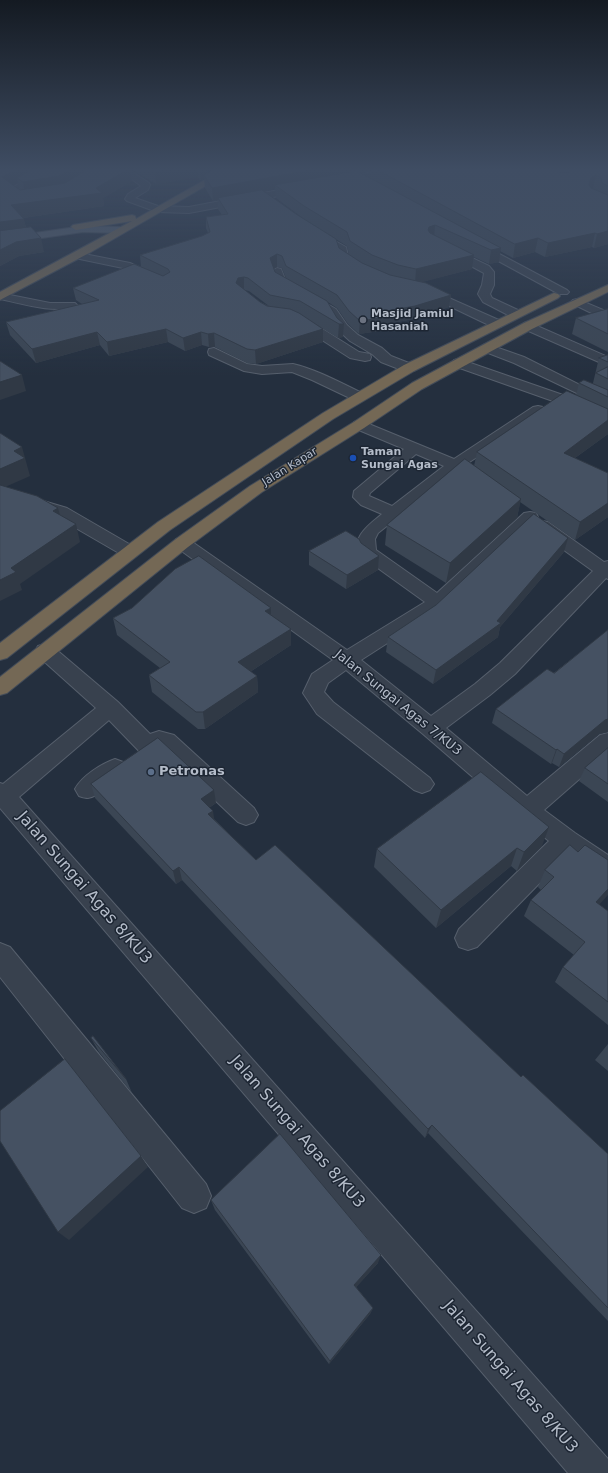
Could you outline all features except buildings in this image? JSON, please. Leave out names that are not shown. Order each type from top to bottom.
[{"type":"highway","points":[[100,238],[105,240]]},
{"type":"highway","points":[[1,297],[79,256],[109,238]]},
{"type":"highway","name":"Jalan Kapar","points":[[0,652],[164,526],[328,416],[408,368],[516,314],[608,274]]},
{"type":"highway","name":"Jalan Kapar","points":[[0,688],[45,651],[256,488],[359,425],[417,386],[528,326],[608,288]]},
{"type":"main road","points":[[0,241],[18,238]]},
{"type":"street","points":[[326,238],[342,249],[343,257],[373,275]]},
{"type":"street","points":[[467,239],[574,288]]},
{"type":"street","points":[[440,246],[485,268],[489,272],[488,285],[484,294],[487,300],[516,314]]},
{"type":"street","points":[[79,256],[126,265],[164,284]]},
{"type":"street","points":[[277,271],[280,281],[332,311],[342,327],[354,338],[377,351],[386,359],[408,368]]},
{"type":"street","points":[[416,288],[428,291],[497,324]]},
{"type":"street","points":[[1,297],[50,306],[71,305]]},
{"type":"street","points":[[577,302],[608,317]]},
{"type":"street","points":[[289,316],[295,318],[355,355],[372,359],[386,359]]},
{"type":"street","points":[[528,326],[608,362]]},
{"type":"street","points":[[487,348],[519,360],[608,404]]},
{"type":"street","points":[[214,352],[244,368],[262,370],[292,368],[317,377],[359,397]]},
{"type":"street","points":[[459,363],[558,398],[608,424]]},
{"type":"street","points":[[438,602],[367,552],[366,539],[372,530],[455,465],[558,398]]},
{"type":"street","points":[[359,425],[455,465],[480,483]]},
{"type":"street","points":[[394,513],[367,502],[361,498],[362,492],[414,448]]},
{"type":"street","points":[[18,498],[61,512],[130,552]]},
{"type":"street","points":[[422,784],[325,708],[313,693],[319,679],[438,602],[523,513],[606,569],[528,646],[519,658],[431,728]]},
{"type":"street","name":"Jalan Sungai Agas 7/KU3","points":[[182,544],[347,660],[431,728],[527,810],[566,840],[608,868]]},
{"type":"street","points":[[45,651],[110,708],[147,745]]},
{"type":"street","points":[[2,794],[110,708]]},
{"type":"street","points":[[87,789],[147,745],[159,739],[166,741],[246,815]]},
{"type":"street","points":[[527,810],[608,741]]},
{"type":"street","name":"Jalan Sungai Agas 8/KU3","points":[[2,794],[594,1473]]},
{"type":"street","points":[[468,938],[566,840]]},
{"type":"street","points":[[0,956],[194,1196]]},
{"type":"place","name":"Masjid Jamiul Hasaniah","points":[[363,320]]},
{"type":"place","name":"Taman Sungai Agas","points":[[353,458]]},
{"type":"place","name":"Petronas","points":[[151,772]]}]
